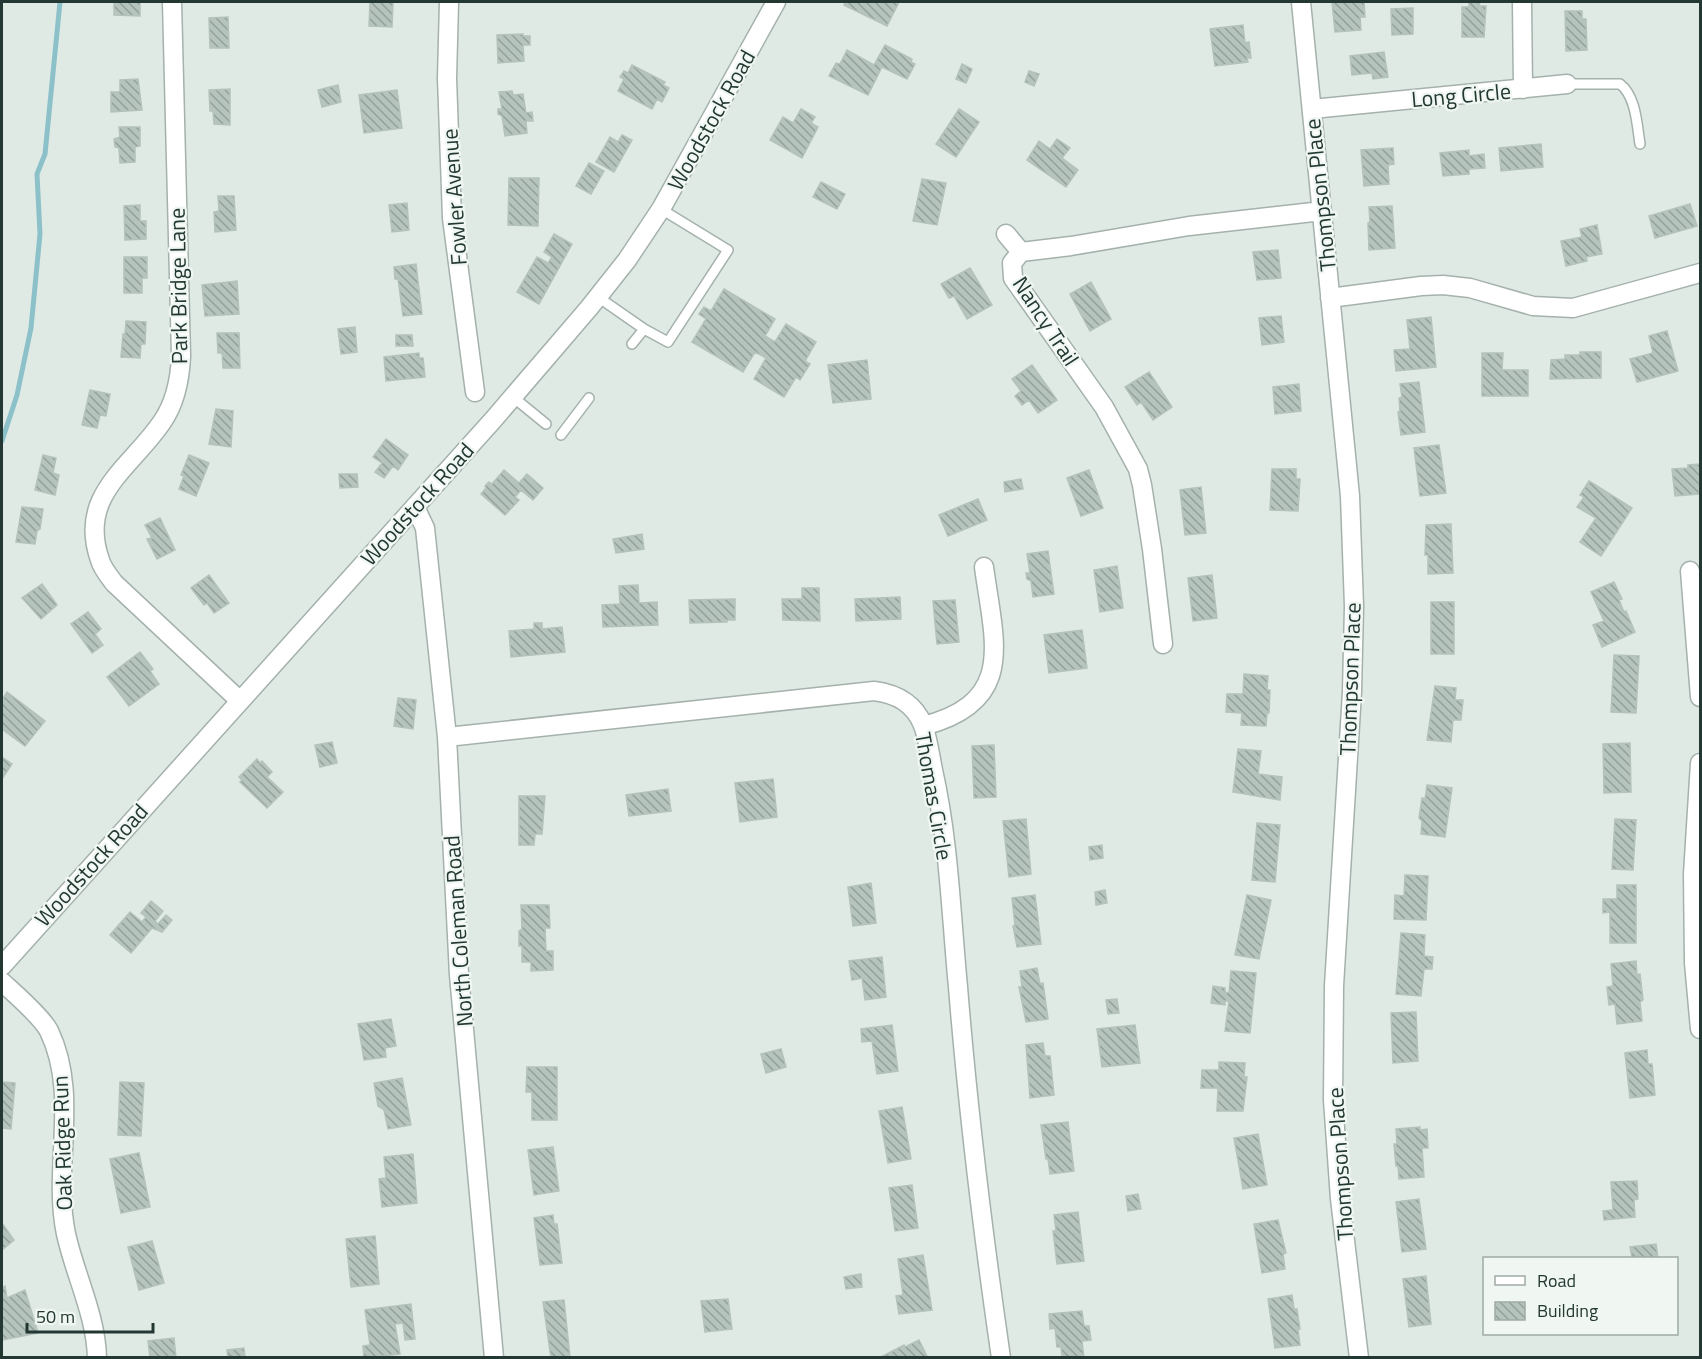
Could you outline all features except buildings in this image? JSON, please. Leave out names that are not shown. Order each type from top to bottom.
[{"type":"street","name":"Park Bridge Lane","points":[[172,2],[180,376],[174,399],[163,421],[103,493],[96,512],[94,534],[100,561],[114,583],[239,700]]},
{"type":"street","name":"Fowler Avenue","points":[[449,2],[447,78],[452,218],[475,392]]},
{"type":"street","name":"Woodstock Road","points":[[2,966],[513,397],[598,297],[627,260],[661,209],[776,2]]},
{"type":"street","name":"Thompson Place","points":[[1301,2],[1350,496],[1354,606],[1352,692],[1334,986],[1333,1100],[1340,1199],[1359,1358]]},
{"type":"street","name":"Long Circle","points":[[1312,109],[1523,89],[1522,2]]},
{"type":"street","points":[[1523,89],[1567,84]]},
{"type":"street","name":"Nancy Trail","points":[[1163,644],[1152,549],[1138,469],[1104,406],[1013,278],[1012,263],[1021,252],[1190,226],[1322,211]]},
{"type":"street","points":[[1006,234],[1021,252]]},
{"type":"street","points":[[1330,298],[1443,285],[1470,288],[1533,306],[1554,309],[1573,308],[1701,273]]},
{"type":"street","name":"North Coleman Road","points":[[415,507],[425,528],[447,737],[459,975],[494,1358]]},
{"type":"street","points":[[923,726],[946,720],[963,712],[978,698],[990,678],[994,664],[994,646],[984,567]]},
{"type":"street","points":[[1690,571],[1701,697]]},
{"type":"street","name":"Thomas Circle","points":[[447,737],[874,691],[890,693],[903,699],[915,710],[923,726],[945,838],[967,1100],[1000,1358]]},
{"type":"street","points":[[1701,763],[1693,874],[1694,963],[1701,1029]]},
{"type":"street","name":"Oak Ridge Run","points":[[2,982],[48,1029],[59,1061],[65,1091],[62,1205],[66,1234],[92,1326],[97,1358]]},
{"type":"lane","points":[[1567,84],[1620,84],[1627,90],[1634,111],[1640,144]]},
{"type":"lane","points":[[598,297],[644,329],[668,342],[728,250],[661,209]]},
{"type":"lane","points":[[632,344],[644,329]]},
{"type":"lane","points":[[513,397],[546,424]]},
{"type":"lane","points":[[561,435],[589,398]]},
{"type":"waterway","points":[[2,441],[17,395],[31,328],[40,234],[37,174],[45,154],[60,2]]}]
